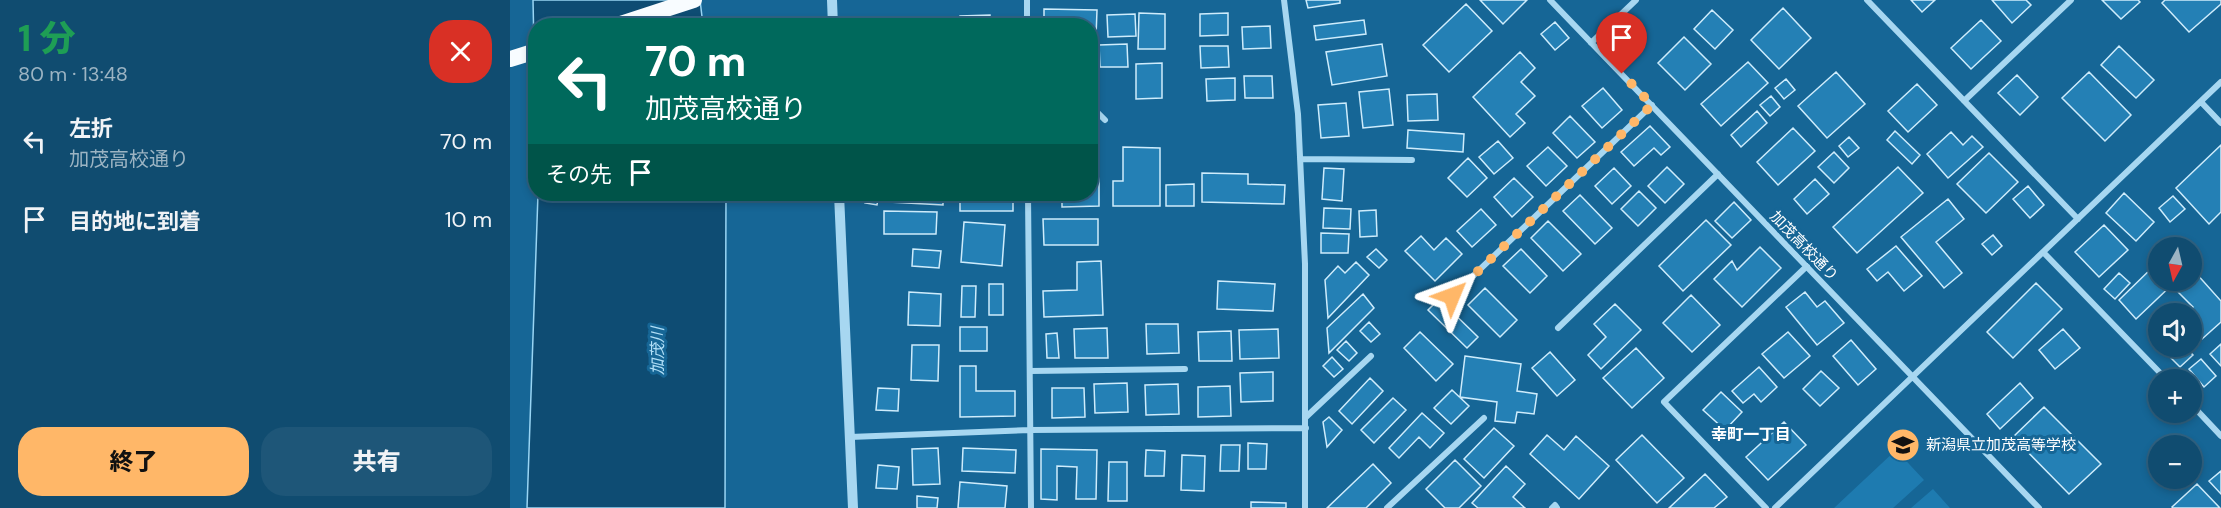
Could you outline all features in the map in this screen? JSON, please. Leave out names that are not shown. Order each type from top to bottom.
[{"type":"highway","points":[[639,18],[694,0]]},
{"type":"highway","points":[[510,59],[528,53]]},
{"type":"street","points":[[832,0],[833,18]]},
{"type":"street","points":[[1027,0],[1027,18]]},
{"type":"street","points":[[1284,0],[1298,114],[1305,264],[1305,508]]},
{"type":"street","name":"加茂高校通り","points":[[1550,0],[2039,508]]},
{"type":"street","points":[[1592,43],[1636,0]]},
{"type":"street","points":[[1868,0],[2078,219]]},
{"type":"street","points":[[1964,101],[2071,0]]},
{"type":"street","points":[[1775,508],[2221,82]]},
{"type":"street","points":[[2201,102],[2221,123]]},
{"type":"street","points":[[1452,296],[1652,105]]},
{"type":"street","points":[[1098,113],[1105,120]]},
{"type":"street","points":[[1300,159],[1412,160]]},
{"type":"street","points":[[1558,328],[1719,174]]},
{"type":"street","points":[[839,201],[853,508]]},
{"type":"street","points":[[1028,201],[1031,508]]},
{"type":"street","points":[[2043,252],[2156,369]]},
{"type":"street","points":[[1766,508],[1664,402],[1807,266]]},
{"type":"street","points":[[1306,417],[1371,356]]},
{"type":"street","points":[[1030,371],[1185,369]]},
{"type":"street","points":[[2202,416],[2221,436]]},
{"type":"street","points":[[1387,508],[1484,418]]},
{"type":"street","points":[[850,437],[1030,430],[1306,428]]},
{"type":"street","points":[[1552,508],[1555,505],[1557,508]]},
{"type":"shaded area","points":[[1896,450],[1924,480],[1893,508],[1834,508]]},
{"type":"shaded area","points":[[1933,489],[1950,508],[1911,508]]},
{"type":"water","points":[[533,0],[700,0],[702,18],[533,18]]},
{"type":"water","name":"加茂川","points":[[538,201],[726,201],[725,508],[527,508]]},
{"type":"building","points":[[1306,0],[1340,0],[1340,3],[1308,8]]},
{"type":"building","points":[[1480,0],[1527,0],[1503,24]]},
{"type":"building","points":[[1911,0],[1935,0],[1922,12]]},
{"type":"building","points":[[1992,0],[2026,0],[2031,5],[2012,23]]},
{"type":"building","points":[[2102,0],[2138,0],[2140,2],[2121,19]]},
{"type":"building","points":[[2165,0],[2221,0],[2221,4],[2189,32],[2162,3]]},
{"type":"building","points":[[1466,4],[1492,31],[1449,72],[1423,45]]},
{"type":"building","points":[[1783,8],[1811,38],[1779,69],[1751,40]]},
{"type":"building","points":[[1044,9],[1097,10],[1097,18],[1044,18]]},
{"type":"building","points":[[1712,10],[1733,30],[1715,49],[1694,29]]},
{"type":"building","points":[[1139,13],[1165,14],[1165,49],[1138,49]]},
{"type":"building","points":[[1228,13],[1228,35],[1200,36],[1200,14]]},
{"type":"building","points":[[1135,14],[1136,36],[1108,37],[1107,15]]},
{"type":"building","points":[[990,15],[990,18],[960,18],[960,16]]},
{"type":"building","points":[[1364,20],[1366,34],[1316,40],[1314,26]]},
{"type":"building","points":[[1981,20],[2001,41],[1971,69],[1951,48]]},
{"type":"building","points":[[1555,22],[1569,38],[1555,50],[1541,34]]},
{"type":"building","points":[[1270,26],[1271,48],[1243,49],[1242,27]]},
{"type":"building","points":[[1684,37],[1711,64],[1685,90],[1658,63]]},
{"type":"building","points":[[1127,44],[1128,67],[1100,67],[1099,45]]},
{"type":"building","points":[[1382,44],[1387,76],[1332,85],[1326,52]]},
{"type":"building","points":[[1200,46],[1228,46],[1229,67],[1201,68]]},
{"type":"building","points":[[2119,46],[2154,80],[2136,98],[2101,65]]},
{"type":"building","points":[[1520,52],[1535,68],[1521,82],[1535,96],[1516,114],[1525,123],[1510,137],[1473,97]]},
{"type":"building","points":[[1748,62],[1768,83],[1721,126],[1701,104]]},
{"type":"building","points":[[1162,63],[1162,98],[1136,99],[1136,64]]},
{"type":"building","points":[[1836,72],[1865,104],[1827,138],[1798,106]]},
{"type":"building","points":[[2089,72],[2131,115],[2105,141],[2062,98]]},
{"type":"building","points":[[2017,75],[2038,97],[2020,115],[1998,93]]},
{"type":"building","points":[[1244,76],[1272,76],[1273,98],[1245,98]]},
{"type":"building","points":[[1235,78],[1235,100],[1207,101],[1206,79]]},
{"type":"building","points":[[1786,79],[1795,90],[1784,99],[1775,88]]},
{"type":"building","points":[[1917,84],[1937,105],[1908,132],[1888,111]]},
{"type":"building","points":[[1603,88],[1622,110],[1602,128],[1582,106]]},
{"type":"building","points":[[1389,89],[1393,125],[1363,128],[1359,92]]},
{"type":"building","points":[[1437,94],[1438,120],[1408,121],[1407,95]]},
{"type":"building","points":[[1771,96],[1780,107],[1770,116],[1760,105]]},
{"type":"building","points":[[1346,103],[1349,136],[1321,138],[1318,105]]},
{"type":"building","points":[[1757,111],[1767,123],[1741,147],[1731,135]]},
{"type":"building","points":[[1570,116],[1595,142],[1577,158],[1553,133]]},
{"type":"building","points":[[1650,126],[1670,147],[1661,155],[1654,148],[1634,166],[1621,152]]},
{"type":"building","points":[[1793,128],[1815,151],[1778,185],[1757,162]]},
{"type":"building","points":[[1408,130],[1464,134],[1463,152],[1407,148]]},
{"type":"building","points":[[1895,131],[1920,155],[1912,164],[1887,140]]},
{"type":"building","points":[[1951,132],[1963,145],[1972,136],[1983,147],[1948,178],[1927,154]]},
{"type":"building","points":[[1849,137],[1859,148],[1848,157],[1839,146]]},
{"type":"building","points":[[1498,141],[1513,158],[1494,174],[1479,157]]},
{"type":"building","points":[[2221,145],[2221,212],[2209,224],[2176,188]]},
{"type":"building","points":[[1123,147],[1160,148],[1160,206],[1113,206],[1113,181],[1123,181]]},
{"type":"building","points":[[1548,147],[1567,166],[1546,186],[1527,166]]},
{"type":"building","points":[[1834,152],[1849,168],[1834,183],[1818,167]]},
{"type":"building","points":[[1989,153],[2018,182],[1986,213],[1957,184]]},
{"type":"building","points":[[1468,158],[1487,178],[1467,197],[1448,178]]},
{"type":"building","points":[[1099,166],[1099,206],[1062,207],[1062,201],[1098,201]]},
{"type":"building","points":[[1667,167],[1684,184],[1665,203],[1648,186]]},
{"type":"building","points":[[1898,167],[1923,193],[1857,253],[1833,227]]},
{"type":"building","points":[[1324,168],[1344,169],[1342,201],[1322,199]]},
{"type":"building","points":[[1614,168],[1631,186],[1612,204],[1595,186]]},
{"type":"building","points":[[1202,173],[1248,174],[1248,184],[1285,185],[1284,204],[1202,202]]},
{"type":"building","points":[[1514,178],[1533,197],[1512,217],[1494,197]]},
{"type":"building","points":[[1815,179],[1829,194],[1807,214],[1794,199]]},
{"type":"building","points":[[1194,184],[1194,206],[1166,206],[1166,185]]},
{"type":"building","points":[[2028,186],[2044,205],[2030,218],[2013,199]]},
{"type":"building","points":[[1639,191],[1656,208],[1638,226],[1621,209]]},
{"type":"building","points":[[2124,193],[2154,222],[2136,241],[2106,213]]},
{"type":"building","points":[[1580,195],[1612,228],[1595,244],[1563,211]]},
{"type":"building","points":[[2173,196],[2185,209],[2170,222],[2159,208]]},
{"type":"building","points":[[1948,199],[1964,219],[1936,242],[1962,273],[1944,288],[1901,237]]},
{"type":"building","points":[[865,201],[878,201],[877,205],[865,203]]},
{"type":"building","points":[[943,201],[943,205],[889,202]]},
{"type":"building","points":[[960,201],[1013,201],[1013,211],[960,211]]},
{"type":"building","points":[[1734,202],[1751,220],[1732,238],[1715,221]]},
{"type":"building","points":[[1324,208],[1351,209],[1350,229],[1323,228]]},
{"type":"building","points":[[1481,209],[1496,225],[1472,247],[1457,231]]},
{"type":"building","points":[[1376,210],[1377,236],[1360,237],[1359,211]]},
{"type":"building","points":[[884,211],[937,212],[936,234],[884,234]]},
{"type":"building","points":[[1043,219],[1098,219],[1098,245],[1044,245]]},
{"type":"building","points":[[1706,220],[1731,245],[1683,291],[1659,266]]},
{"type":"building","points":[[1548,221],[1581,254],[1563,271],[1531,238]]},
{"type":"building","points":[[964,222],[1005,225],[1002,266],[961,262]]},
{"type":"building","points":[[2104,225],[2128,250],[2099,277],[2075,252]]},
{"type":"building","points":[[1321,233],[1349,234],[1348,253],[1321,253]]},
{"type":"building","points":[[1993,235],[2002,246],[1992,255],[1982,244]]},
{"type":"building","points":[[1421,236],[1434,250],[1446,238],[1462,254],[1435,281],[1405,251]]},
{"type":"building","points":[[1896,246],[1922,276],[1904,291],[1888,272],[1877,281],[1867,269]]},
{"type":"building","points":[[1760,247],[1781,268],[1742,307],[1714,279],[1732,261],[1737,270]]},
{"type":"building","points":[[913,249],[941,251],[939,268],[912,266]]},
{"type":"building","points":[[1376,249],[1387,260],[1379,268],[1367,257]]},
{"type":"building","points":[[1521,249],[1547,276],[1530,293],[1503,266]]},
{"type":"building","points":[[1101,261],[1103,315],[1044,317],[1043,291],[1077,290],[1077,262]]},
{"type":"building","points":[[1356,262],[1369,275],[1328,318],[1325,280],[1338,266],[1345,273]]},
{"type":"building","points":[[2148,272],[2148,291],[2165,291],[2153,303],[2148,303],[2148,308],[2136,319],[2119,300]]},
{"type":"building","points":[[2119,273],[2130,283],[2115,299],[2104,289]]},
{"type":"building","points":[[2202,280],[2221,301],[2221,322],[2202,339],[2202,303],[2189,303],[2177,291],[2202,291]]},
{"type":"building","points":[[1218,281],[1275,284],[1273,311],[1217,309]]},
{"type":"building","points":[[2036,283],[2062,309],[2013,358],[1987,332]]},
{"type":"building","points":[[989,284],[1003,284],[1003,315],[989,315]]},
{"type":"building","points":[[962,286],[976,286],[975,317],[961,317]]},
{"type":"building","points":[[1485,288],[1517,320],[1500,337],[1468,305]]},
{"type":"building","points":[[909,292],[941,294],[940,326],[908,325]]},
{"type":"building","points":[[1805,292],[1817,307],[1825,301],[1844,323],[1817,345],[1786,307]]},
{"type":"building","points":[[1363,294],[1374,308],[1329,353],[1327,328]]},
{"type":"building","points":[[1691,295],[1720,325],[1692,352],[1663,323]]},
{"type":"building","points":[[1439,299],[1478,337],[1467,348],[1428,310]]},
{"type":"building","points":[[1615,304],[1641,330],[1601,369],[1588,355],[1606,337],[1594,324]]},
{"type":"building","points":[[1369,322],[1380,334],[1371,342],[1360,331]]},
{"type":"building","points":[[1146,324],[1178,324],[1179,353],[1147,354]]},
{"type":"building","points":[[960,327],[987,327],[987,351],[960,351]]},
{"type":"building","points":[[1107,328],[1108,358],[1075,358],[1074,329]]},
{"type":"building","points":[[1278,329],[1279,358],[1240,359],[1239,330]]},
{"type":"building","points":[[2063,329],[2080,348],[2055,369],[2039,350]]},
{"type":"building","points":[[1231,331],[1232,361],[1199,361],[1198,332]]},
{"type":"building","points":[[1420,332],[1453,364],[1436,381],[1404,348]]},
{"type":"building","points":[[1788,332],[1810,356],[1784,378],[1762,354]]},
{"type":"building","points":[[1057,333],[1059,358],[1047,358],[1046,334]]},
{"type":"building","points":[[1851,340],[1876,369],[1858,385],[1833,356]]},
{"type":"building","points":[[1346,341],[1357,353],[1349,361],[1337,350]]},
{"type":"building","points":[[2221,344],[2221,366],[2210,354]]},
{"type":"building","points":[[912,345],[939,345],[938,381],[911,380]]},
{"type":"building","points":[[1636,348],[1664,378],[1632,408],[1603,378]]},
{"type":"building","points":[[1550,352],[1575,380],[1557,396],[1532,368]]},
{"type":"building","points":[[1465,356],[1521,364],[1517,391],[1537,394],[1534,414],[1517,412],[1515,423],[1495,421],[1497,402],[1460,397]]},
{"type":"building","points":[[1332,357],[1343,369],[1334,377],[1323,366]]},
{"type":"building","points":[[2170,357],[2191,357],[2180,367]]},
{"type":"building","points":[[2201,359],[2216,376],[2204,387],[2202,369],[2189,369]]},
{"type":"building","points":[[960,366],[976,366],[976,391],[1015,391],[1015,416],[960,417]]},
{"type":"building","points":[[1759,367],[1777,387],[1761,402],[1754,394],[1743,403],[1732,391]]},
{"type":"building","points":[[1821,371],[1839,388],[1820,406],[1803,389]]},
{"type":"building","points":[[1273,372],[1273,401],[1241,402],[1240,373]]},
{"type":"building","points":[[1370,378],[1383,391],[1352,424],[1339,411]]},
{"type":"building","points":[[1127,383],[1128,412],[1095,413],[1094,384]]},
{"type":"building","points":[[2020,383],[2033,398],[2000,429],[1987,414]]},
{"type":"building","points":[[1178,384],[1179,414],[1146,415],[1145,385]]},
{"type":"building","points":[[1230,386],[1231,416],[1198,417],[1198,387]]},
{"type":"building","points":[[878,388],[899,389],[898,411],[876,410]]},
{"type":"building","points":[[1052,388],[1084,388],[1085,417],[1052,418]]},
{"type":"building","points":[[1452,390],[1469,406],[1451,424],[1434,408]]},
{"type":"building","points":[[1721,392],[1742,412],[1725,430],[1703,410]]},
{"type":"building","points":[[1393,398],[1406,410],[1374,443],[1361,430]]},
{"type":"building","points":[[2044,407],[2101,464],[2069,494],[2013,437]]},
{"type":"building","points":[[1422,413],[1444,433],[1430,448],[1419,437],[1399,458],[1389,448]]},
{"type":"building","points":[[1329,417],[1342,430],[1327,447],[1323,422]]},
{"type":"building","points":[[1784,422],[1806,445],[1768,480],[1746,457]]},
{"type":"building","points":[[1494,428],[1514,446],[1484,478],[1464,459]]},
{"type":"building","points":[[1547,435],[1564,450],[1576,436],[1609,466],[1579,499],[1530,454]]},
{"type":"building","points":[[1642,435],[1684,478],[1657,503],[1616,460]]},
{"type":"building","points":[[1248,443],[1267,444],[1266,469],[1248,469]]},
{"type":"building","points":[[1221,445],[1240,445],[1239,471],[1220,471]]},
{"type":"building","points":[[938,448],[940,484],[913,485],[912,449]]},
{"type":"building","points":[[963,448],[1016,450],[1015,473],[962,471]]},
{"type":"building","points":[[1041,449],[1097,450],[1096,499],[1076,499],[1077,467],[1057,466],[1057,500],[1041,499]]},
{"type":"building","points":[[1146,450],[1165,451],[1164,476],[1145,476]]},
{"type":"building","points":[[1182,455],[1205,456],[1204,491],[1181,490]]},
{"type":"building","points":[[1455,460],[1481,486],[1459,508],[1445,508],[1426,489]]},
{"type":"building","points":[[1109,462],[1127,462],[1127,501],[1108,501]]},
{"type":"building","points":[[1373,464],[1391,483],[1366,508],[1327,508]]},
{"type":"building","points":[[878,465],[899,467],[897,489],[876,488]]},
{"type":"building","points":[[1506,466],[1525,484],[1513,497],[1525,508],[1478,508],[1472,503]]},
{"type":"building","points":[[2221,471],[2221,494],[2209,481]]},
{"type":"building","points":[[1705,474],[1727,497],[1714,508],[1669,508]]},
{"type":"building","points":[[960,482],[1007,486],[1005,508],[958,508]]},
{"type":"building","points":[[2192,489],[2202,489],[2220,508],[2173,508]]},
{"type":"building","points":[[917,496],[938,498],[937,508],[917,508]]},
{"type":"building","points":[[1251,502],[1286,503],[1286,508],[1251,508]]},
{"type":"place","name":"新潟県立加茂高等学校","points":[[1903,445]]},
{"type":"district","name":"幸町一丁目","points":[[1751,434]]},
{"type":"route","points":[[1452,296],[1652,105],[1622,74]]}]
